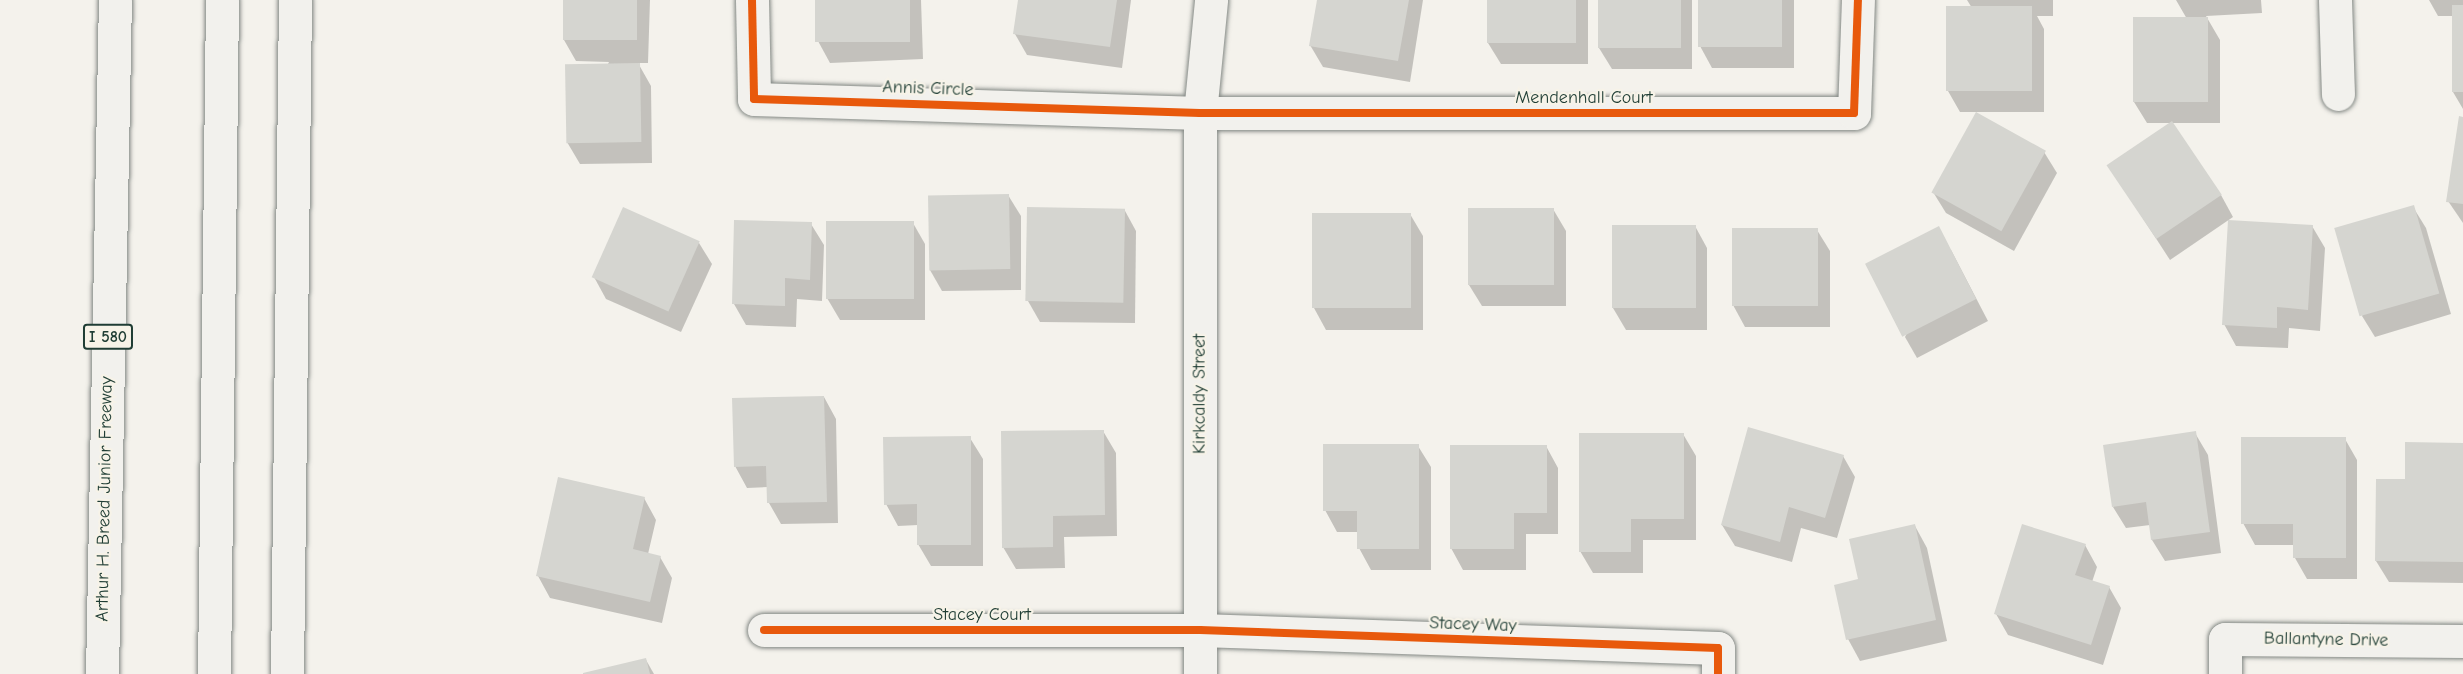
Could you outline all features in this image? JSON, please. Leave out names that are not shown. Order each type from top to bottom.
[{"type":"main road","name":"Arthur H. Breed Junior Freeway","points":[[102,674],[115,0]]},
{"type":"main road","points":[[214,674],[222,0]]},
{"type":"main road","points":[[286,674],[295,0]]},
{"type":"main road","name":"Annis Circle","points":[[752,0],[754,99],[1200,113]]},
{"type":"main road","name":"Kirkcaldy Street","points":[[1200,674],[1200,113],[1211,0]]},
{"type":"main road","name":"Mendenhall Court","points":[[1200,113],[1854,113],[1858,0]]},
{"type":"main road","points":[[2335,0],[2338,94]]},
{"type":"main road","name":"Stacey Court","points":[[764,630],[1200,630]]},
{"type":"main road","name":"Stacey Way","points":[[1200,630],[1718,648],[1718,674]]},
{"type":"main road","name":"Ballantyne Drive","points":[[2225,674],[2225,639],[2463,641]]},
{"type":"building","points":[[563,0],[637,0],[637,40],[563,40]]},
{"type":"building","points":[[815,0],[910,0],[910,42],[815,42]]},
{"type":"building","points":[[1018,0],[1117,0],[1110,47],[1013,34]]},
{"type":"building","points":[[1317,0],[1409,0],[1398,61],[1309,46]]},
{"type":"building","points":[[1487,0],[1576,0],[1576,43],[1487,43]]},
{"type":"building","points":[[1598,0],[1681,0],[1681,48],[1598,48]]},
{"type":"building","points":[[1698,0],[1782,0],[1782,47],[1698,47]]},
{"type":"building","points":[[2452,5],[2463,5],[2463,92],[2452,92]]},
{"type":"building","points":[[1946,6],[2032,6],[2032,91],[1946,91]]},
{"type":"building","points":[[2133,17],[2208,17],[2208,102],[2133,102]]},
{"type":"building","points":[[640,63],[641,142],[566,143],[565,64]]},
{"type":"building","points":[[1976,112],[2046,151],[2001,231],[1931,192]]},
{"type":"building","points":[[2459,116],[2463,117],[2463,204],[2446,202]]},
{"type":"building","points":[[2172,121],[2222,195],[2156,239],[2107,165]]},
{"type":"building","points":[[1009,194],[1010,269],[929,270],[928,195]]},
{"type":"building","points":[[2414,205],[2439,293],[2360,316],[2334,228]]},
{"type":"building","points":[[623,207],[700,241],[668,312],[592,277]]},
{"type":"building","points":[[1027,207],[1125,209],[1123,303],[1025,301]]},
{"type":"building","points":[[1468,208],[1554,208],[1554,285],[1468,285]]},
{"type":"building","points":[[1312,213],[1411,213],[1411,308],[1312,308]]},
{"type":"building","points":[[734,220],[812,222],[810,280],[785,278],[785,306],[732,304]]},
{"type":"building","points":[[2228,220],[2313,225],[2308,310],[2277,307],[2277,328],[2222,325]]},
{"type":"building","points":[[826,221],[914,221],[914,299],[826,299]]},
{"type":"building","points":[[1612,225],[1696,225],[1696,308],[1612,308]]},
{"type":"building","points":[[1939,226],[1976,299],[1902,337],[1865,264]]},
{"type":"building","points":[[1732,228],[1818,228],[1818,306],[1732,306]]},
{"type":"building","points":[[824,396],[827,502],[767,503],[766,466],[734,467],[732,398]]},
{"type":"building","points":[[1748,427],[1844,455],[1825,518],[1789,507],[1780,542],[1721,525]]},
{"type":"building","points":[[1104,430],[1105,515],[1053,516],[1053,547],[1002,548],[1001,431]]},
{"type":"building","points":[[2196,431],[2210,532],[2151,540],[2146,502],[2112,507],[2103,445]]},
{"type":"building","points":[[1579,433],[1684,433],[1684,519],[1631,519],[1631,552],[1579,552]]},
{"type":"building","points":[[971,436],[971,545],[917,545],[917,504],[884,505],[883,437]]},
{"type":"building","points":[[2241,437],[2346,437],[2346,558],[2293,558],[2293,524],[2241,524]]},
{"type":"building","points":[[2405,442],[2463,443],[2463,562],[2375,561],[2376,479],[2405,479]]},
{"type":"building","points":[[1323,444],[1419,444],[1419,549],[1357,549],[1357,511],[1323,511]]},
{"type":"building","points":[[1450,445],[1547,445],[1547,513],[1514,513],[1514,549],[1450,549]]},
{"type":"building","points":[[558,477],[645,497],[633,549],[661,556],[650,602],[536,576]]},
{"type":"building","points":[[1915,524],[1936,620],[1846,640],[1834,585],[1858,579],[1849,539]]},
{"type":"building","points":[[2022,524],[2086,544],[2075,575],[2110,586],[2091,645],[1994,614]]},
{"type":"building","points":[[646,658],[650,674],[583,674],[583,673]]},
{"type":"cycle path","points":[[752,0],[754,99],[1200,113],[1854,113],[1858,0]]},
{"type":"cycle path","points":[[764,630],[1200,630],[1718,648],[1718,674]]}]
